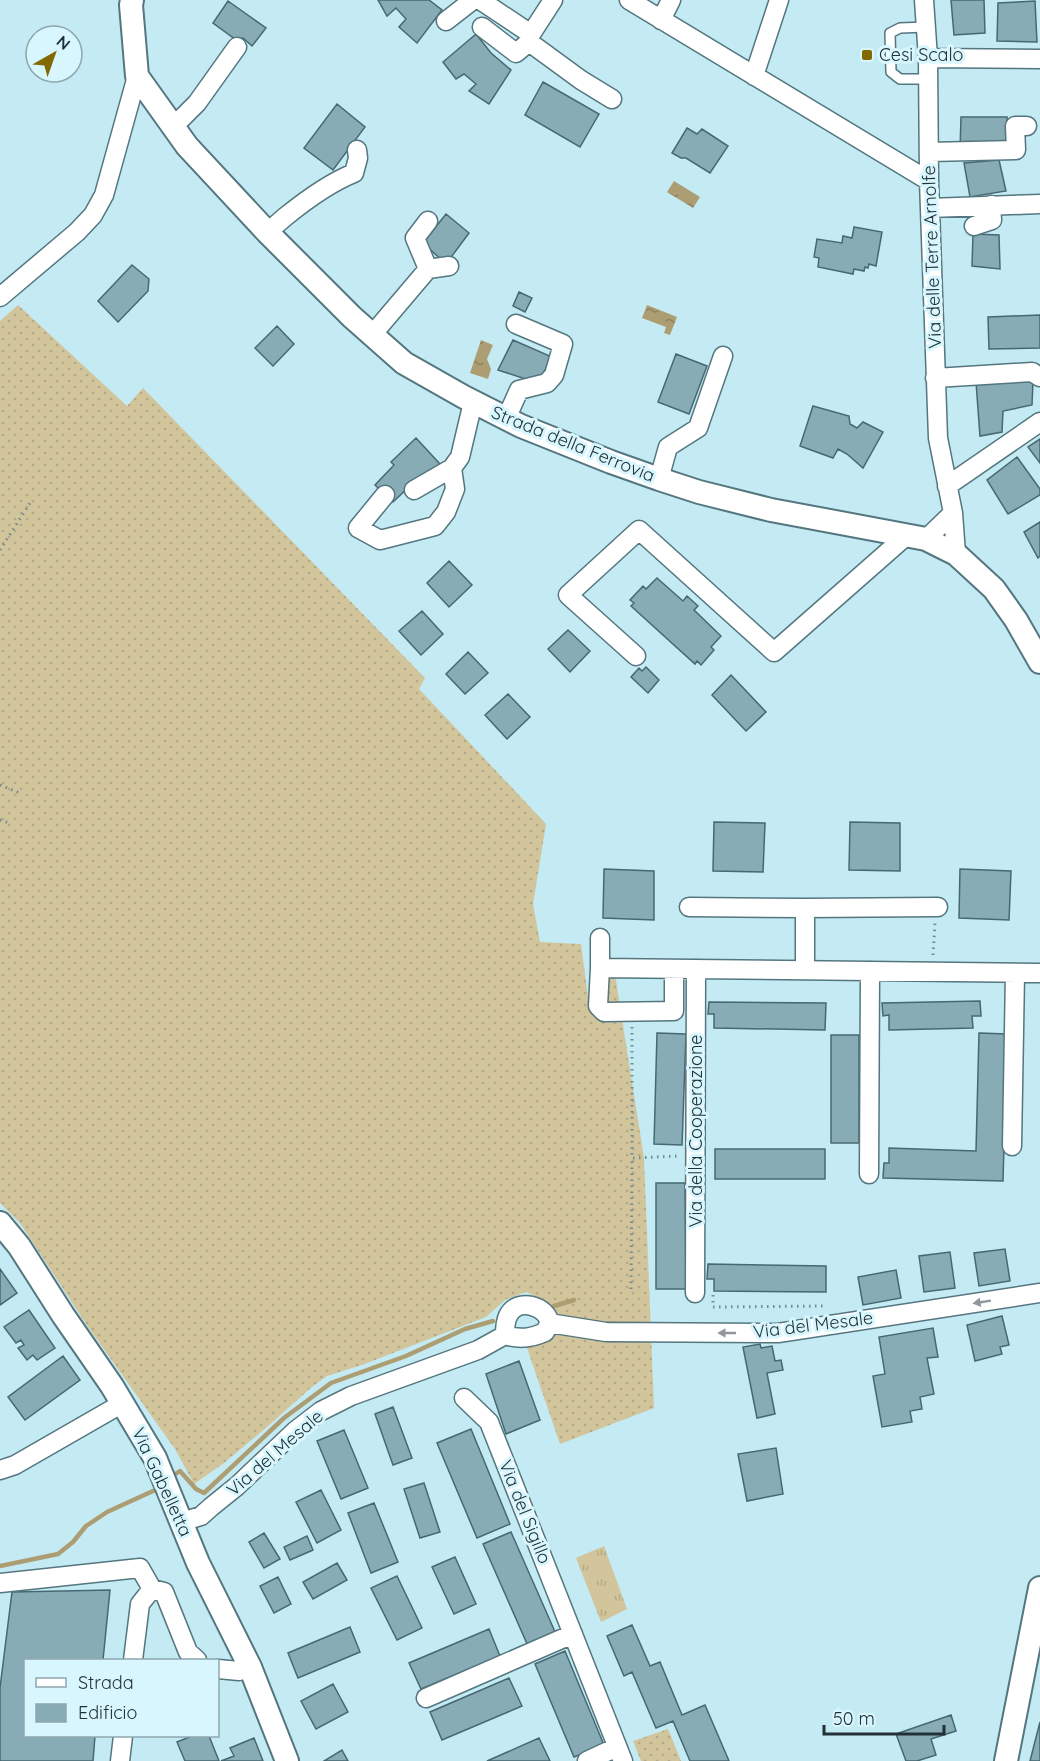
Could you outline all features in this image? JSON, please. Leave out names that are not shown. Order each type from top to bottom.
[{"type":"street","points":[[446,21],[473,0]]},
{"type":"street","points":[[480,0],[581,80],[612,99]]},
{"type":"street","points":[[482,27],[516,53],[530,38],[553,0]]},
{"type":"street","points":[[629,0],[929,181]]},
{"type":"street","points":[[661,20],[671,0]]},
{"type":"street","points":[[754,76],[779,0]]},
{"type":"street","name":"Via delle Terre Arnolfe","points":[[924,0],[928,58],[929,181],[938,438],[953,513],[956,554]]},
{"type":"street","points":[[0,297],[77,232],[93,215],[104,195],[138,76],[130,2]]},
{"type":"street","points":[[174,126],[197,103],[237,47]]},
{"type":"street","points":[[928,58],[1040,59]]},
{"type":"street","name":"Strada della Ferrovia","points":[[138,76],[187,146],[267,232],[352,317],[404,363],[521,426],[659,479],[699,492],[771,510],[916,538],[956,554]]},
{"type":"street","points":[[929,152],[1016,150],[1015,126],[1027,126]]},
{"type":"street","points":[[267,232],[337,180],[354,173],[358,158],[357,150]]},
{"type":"street","points":[[930,208],[1040,204]]},
{"type":"street","points":[[974,226],[992,220],[992,206]]},
{"type":"street","points":[[428,221],[415,238],[428,269]]},
{"type":"street","points":[[372,335],[428,269],[449,266]]},
{"type":"street","points":[[506,418],[519,390],[546,383],[554,375],[563,344],[516,324]]},
{"type":"street","points":[[659,479],[668,447],[698,428],[723,356]]},
{"type":"street","points":[[935,378],[1032,372],[1040,377]]},
{"type":"street","points":[[414,490],[452,468],[460,457],[473,402]]},
{"type":"street","points":[[947,486],[1040,422]]},
{"type":"street","points":[[385,495],[358,528],[380,540],[435,526],[446,512],[455,489],[452,468]]},
{"type":"street","points":[[636,656],[568,595],[639,530],[774,652],[916,538],[953,513]]},
{"type":"street","points":[[956,554],[994,589],[1016,620],[1040,662]]},
{"type":"street","points":[[689,907],[937,907]]},
{"type":"street","points":[[805,908],[805,970]]},
{"type":"street","name":"Via della Cooperazione","points":[[600,938],[598,1006],[604,1012],[674,1011],[674,969]]},
{"type":"street","points":[[600,968],[1040,973],[1040,962]]},
{"type":"street","name":"Via della Cooperazione","points":[[696,969],[696,1293]]},
{"type":"street","points":[[869,1174],[870,971]]},
{"type":"street","points":[[1012,1146],[1015,973]]},
{"type":"street","name":"Via Gabelletta","points":[[0,1223],[19,1246],[123,1403],[154,1458],[206,1580],[250,1667],[287,1761]]},
{"type":"street","name":"Via del Mesale","points":[[181,1522],[201,1516],[237,1486],[295,1431],[321,1411],[351,1396],[493,1344],[506,1335],[514,1338],[527,1338],[545,1332],[549,1323],[606,1332],[777,1333],[1040,1293]]},
{"type":"street","points":[[506,1335],[505,1323],[508,1316],[520,1305],[528,1304],[536,1307],[547,1317],[549,1323]]},
{"type":"street","name":"Via del Sigillo","points":[[464,1398],[489,1422],[620,1754],[587,1761]]},
{"type":"street","points":[[0,1470],[15,1465],[123,1403]]},
{"type":"street","points":[[0,1583],[140,1568],[152,1589],[164,1592],[188,1652],[195,1659]]},
{"type":"street","points":[[1006,1761],[1040,1588]]},
{"type":"street","points":[[133,1659],[140,1604],[152,1589]]},
{"type":"street","points":[[426,1698],[573,1634]]},
{"type":"street","points":[[219,1669],[239,1671],[250,1667]]},
{"type":"street","points":[[120,1761],[123,1737]]},
{"type":"lane","points":[[926,27],[900,28],[890,33],[890,53],[891,72],[900,79],[928,79]]},
{"type":"path","points":[[0,550],[30,502]]},
{"type":"path","points":[[0,785],[20,793]]},
{"type":"path","points":[[0,820],[9,823]]},
{"type":"path","points":[[933,972],[937,907]]},
{"type":"path","points":[[631,1289],[632,1012]]},
{"type":"path","points":[[632,1158],[696,1154]]},
{"type":"path","points":[[696,1293],[712,1293],[713,1307],[826,1306]]},
{"type":"green space","points":[[18,305],[127,406],[143,388],[425,678],[419,689],[546,824],[533,904],[540,942],[581,944],[590,1012],[614,968],[644,1158],[654,1408],[560,1444],[526,1345],[557,1317],[544,1300],[526,1292],[505,1300],[486,1317],[362,1365],[327,1376],[224,1463],[194,1484],[175,1449],[88,1327],[20,1223],[0,1203],[0,321]]},
{"type":"green space","points":[[604,1546],[627,1609],[601,1622],[576,1558]]},
{"type":"green space","points":[[668,1729],[681,1761],[641,1761],[633,1741]]},
{"type":"water","points":[[674,181],[700,197],[693,208],[667,192]]},
{"type":"water","points":[[647,305],[677,317],[670,335],[664,333],[666,327],[642,318]]},
{"type":"water","points":[[481,340],[493,345],[487,359],[491,369],[488,379],[470,373]]},
{"type":"building","points":[[378,0],[429,0],[442,10],[417,43],[399,27],[406,19],[396,8],[387,16]]},
{"type":"building","points":[[951,0],[984,0],[985,33],[954,35]]},
{"type":"building","points":[[228,1],[266,28],[252,46],[243,38],[239,42],[213,23]]},
{"type":"building","points":[[1035,1],[1037,42],[997,41],[998,3]]},
{"type":"building","points":[[476,34],[491,53],[511,70],[489,104],[469,91],[476,84],[464,74],[456,79],[443,62]]},
{"type":"building","points":[[543,82],[599,114],[580,147],[525,115]]},
{"type":"building","points":[[337,104],[365,127],[333,170],[304,148]]},
{"type":"building","points":[[961,117],[1007,117],[1009,149],[960,150]]},
{"type":"building","points":[[687,128],[697,134],[702,129],[728,146],[710,173],[686,158],[672,153]]},
{"type":"building","points":[[999,160],[1006,191],[970,197],[964,163]]},
{"type":"building","points":[[446,214],[469,233],[446,264],[423,243]]},
{"type":"building","points":[[854,227],[882,232],[876,266],[869,264],[864,271],[854,269],[853,274],[818,267],[819,258],[814,257],[817,239],[842,243],[843,236],[852,238]]},
{"type":"building","points":[[973,234],[999,235],[1000,269],[972,266]]},
{"type":"building","points":[[132,265],[149,279],[148,291],[118,322],[98,301]]},
{"type":"building","points":[[519,292],[532,298],[525,312],[513,306]]},
{"type":"building","points":[[1040,315],[1040,348],[989,349],[988,317]]},
{"type":"building","points":[[277,326],[294,344],[273,366],[255,348]]},
{"type":"building","points":[[513,340],[552,357],[538,383],[498,370]]},
{"type":"building","points":[[676,354],[707,366],[689,414],[658,402]]},
{"type":"building","points":[[1033,381],[1032,405],[1003,411],[1002,432],[980,436],[976,382]]},
{"type":"building","points":[[813,406],[849,416],[850,424],[857,428],[863,422],[883,432],[863,468],[838,449],[833,458],[800,446]]},
{"type":"building","points":[[416,438],[440,464],[414,490],[411,485],[393,502],[375,485],[394,465],[391,462]]},
{"type":"building","points":[[1040,439],[1040,463],[1028,447]]},
{"type":"building","points":[[1017,457],[1040,489],[1040,495],[1008,514],[987,480]]},
{"type":"building","points":[[1040,522],[1040,556],[1038,558],[1024,532]]},
{"type":"building","points":[[449,561],[472,585],[449,607],[427,583]]},
{"type":"building","points":[[657,578],[683,601],[687,596],[698,606],[694,610],[721,636],[711,647],[714,650],[701,665],[697,661],[695,664],[631,606],[634,603],[630,600],[643,586],[646,589]]},
{"type":"building","points":[[422,611],[443,634],[421,655],[399,631]]},
{"type":"building","points":[[568,630],[590,651],[570,672],[548,649]]},
{"type":"building","points":[[468,652],[488,673],[465,694],[446,674]]},
{"type":"building","points":[[646,667],[659,680],[648,693],[631,677],[639,668],[642,671]]},
{"type":"building","points":[[731,675],[766,712],[746,731],[712,695]]},
{"type":"building","points":[[508,694],[530,717],[507,739],[485,715]]},
{"type":"building","points":[[714,822],[765,823],[763,872],[713,871]]},
{"type":"building","points":[[850,822],[900,823],[900,871],[849,870]]},
{"type":"building","points":[[604,869],[654,871],[654,920],[603,918]]},
{"type":"building","points":[[960,869],[1011,871],[1009,920],[959,918]]},
{"type":"building","points":[[980,1001],[981,1016],[972,1016],[973,1028],[889,1030],[889,1015],[883,1016],[882,1003]]},
{"type":"building","points":[[709,1002],[826,1003],[825,1030],[714,1028],[714,1014],[708,1014]]},
{"type":"building","points":[[657,1033],[686,1034],[682,1145],[654,1144]]},
{"type":"building","points":[[979,1033],[1007,1034],[1003,1181],[883,1178],[884,1163],[889,1163],[889,1148],[976,1151]]},
{"type":"building","points":[[831,1035],[859,1035],[859,1143],[831,1143]]},
{"type":"building","points":[[715,1149],[825,1149],[825,1179],[715,1179]]},
{"type":"building","points":[[656,1183],[685,1183],[686,1289],[656,1289]]},
{"type":"building","points":[[1005,1249],[1010,1281],[979,1286],[974,1253]]},
{"type":"building","points":[[950,1252],[955,1288],[924,1292],[919,1256]]},
{"type":"building","points":[[708,1264],[826,1266],[826,1292],[714,1291],[714,1279],[707,1279]]},
{"type":"building","points":[[0,1269],[17,1293],[0,1305]]},
{"type":"building","points":[[896,1270],[901,1298],[863,1305],[858,1277]]},
{"type":"building","points":[[29,1310],[55,1348],[37,1360],[33,1355],[27,1360],[18,1348],[24,1345],[21,1340],[16,1343],[4,1327]]},
{"type":"building","points":[[1002,1316],[1009,1345],[1000,1347],[1002,1354],[975,1361],[967,1325]]},
{"type":"building","points":[[933,1328],[938,1357],[927,1358],[934,1394],[920,1397],[922,1409],[910,1411],[912,1422],[882,1427],[873,1376],[885,1374],[879,1337]]},
{"type":"building","points":[[760,1344],[761,1348],[772,1346],[775,1361],[781,1360],[783,1370],[767,1373],[775,1414],[757,1418],[743,1347]]},
{"type":"building","points":[[63,1356],[80,1380],[25,1420],[8,1397]]},
{"type":"building","points":[[519,1361],[540,1420],[506,1434],[486,1374]]},
{"type":"building","points":[[393,1407],[412,1458],[393,1465],[375,1414]]},
{"type":"building","points":[[471,1429],[510,1524],[477,1538],[437,1443]]},
{"type":"building","points":[[344,1430],[368,1488],[341,1499],[317,1441]]},
{"type":"building","points":[[776,1448],[783,1494],[747,1501],[738,1454]]},
{"type":"building","points":[[424,1483],[440,1532],[420,1538],[404,1489]]},
{"type":"building","points":[[321,1490],[341,1530],[317,1543],[296,1502]]},
{"type":"building","points":[[374,1503],[398,1562],[371,1573],[348,1513]]},
{"type":"building","points":[[511,1532],[556,1634],[528,1646],[483,1544]]},
{"type":"building","points":[[264,1533],[280,1559],[264,1568],[249,1542]]},
{"type":"building","points":[[307,1536],[313,1550],[290,1560],[284,1547]]},
{"type":"building","points":[[455,1557],[476,1604],[454,1614],[432,1567]]},
{"type":"building","points":[[337,1563],[347,1580],[313,1599],[303,1582]]},
{"type":"building","points":[[397,1576],[422,1628],[397,1640],[371,1588]]},
{"type":"building","points":[[278,1577],[291,1604],[274,1613],[260,1586]]},
{"type":"building","points":[[110,1590],[103,1659],[24,1659],[24,1737],[95,1737],[93,1761],[0,1761],[0,1688],[12,1592]]},
{"type":"building","points":[[632,1625],[650,1666],[660,1662],[682,1715],[705,1705],[729,1761],[690,1761],[673,1721],[656,1728],[632,1672],[624,1676],[607,1636]]},
{"type":"building","points":[[350,1627],[360,1652],[298,1678],[288,1653]]},
{"type":"building","points":[[489,1629],[500,1656],[421,1689],[409,1663]]},
{"type":"building","points":[[565,1651],[604,1745],[574,1757],[535,1664]]},
{"type":"building","points":[[509,1678],[522,1706],[442,1740],[430,1712]]},
{"type":"building","points":[[333,1684],[348,1712],[316,1729],[301,1701]]},
{"type":"building","points":[[951,1715],[956,1731],[931,1739],[936,1755],[917,1761],[906,1761],[896,1734]]},
{"type":"building","points":[[1040,1722],[1040,1761],[1030,1761]]},
{"type":"building","points":[[190,1737],[209,1737],[219,1761],[185,1761],[177,1742]]},
{"type":"building","points":[[254,1738],[263,1761],[221,1761],[234,1756],[230,1748]]},
{"type":"building","points":[[539,1738],[550,1761],[487,1761]]},
{"type":"building","points":[[342,1750],[348,1761],[324,1761]]},
{"type":"waterway","points":[[554,1306],[574,1300]]},
{"type":"waterway","points":[[171,1477],[180,1471],[196,1489],[204,1493],[284,1418],[331,1383],[406,1356],[465,1329],[493,1321]]},
{"type":"waterway","points":[[0,1566],[58,1554],[73,1542],[86,1526],[107,1512],[153,1491]]},
{"type":"place","name":"Cesi Scalo","points":[[867,55]]}]
